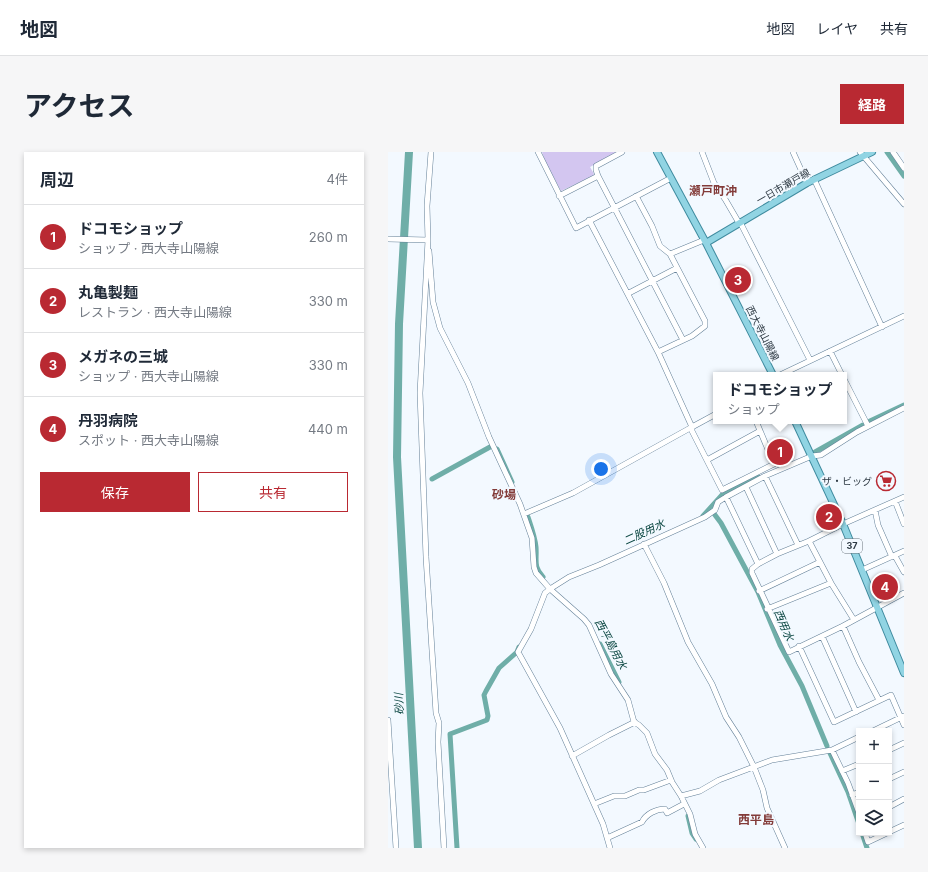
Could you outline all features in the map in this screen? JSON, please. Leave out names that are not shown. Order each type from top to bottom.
[{"type":"main road","name":"西大寺山陽線","points":[[657,152],[705,241],[771,372]]},
{"type":"main road","name":"一日市瀬戸線","points":[[705,241],[814,179],[862,154],[872,152]]},
{"type":"main road","name":"37","points":[[796,424],[843,524],[904,673]]},
{"type":"street","points":[[431,152],[427,206],[428,240],[433,302],[440,328],[468,383],[489,437],[524,514],[532,538],[536,573],[550,589],[589,625],[612,674],[628,700],[635,722],[646,733],[655,754],[667,770],[671,780],[681,796],[690,814],[694,834],[703,848]]},
{"type":"street","points":[[538,152],[576,228],[671,178]]},
{"type":"street","points":[[622,152],[596,166],[596,170],[683,340]]},
{"type":"street","points":[[702,152],[714,183],[725,198],[739,223],[810,360]]},
{"type":"street","points":[[793,152],[807,183]]},
{"type":"street","points":[[893,152],[904,168]]},
{"type":"street","points":[[862,154],[904,204]]},
{"type":"street","points":[[559,196],[598,176]]},
{"type":"street","points":[[814,179],[882,327]]},
{"type":"street","points":[[636,196],[652,226],[660,246],[670,254],[705,321],[705,326],[692,336],[658,352]]},
{"type":"street","points":[[589,220],[658,352],[692,427],[692,431],[722,490],[774,464],[757,424]]},
{"type":"street","points":[[388,239],[428,240]]},
{"type":"street","points":[[428,240],[420,394],[426,557],[436,713],[439,723],[438,742],[444,848]]},
{"type":"street","points":[[670,254],[705,241]]},
{"type":"street","points":[[629,294],[677,268]]},
{"type":"street","points":[[786,372],[904,316]]},
{"type":"street","points":[[830,351],[840,372]]},
{"type":"street","points":[[847,385],[868,426]]},
{"type":"street","points":[[610,848],[603,824],[560,728],[518,652],[530,630],[545,593],[569,578],[705,517],[715,510],[718,502],[726,497],[765,476],[812,456],[821,455],[856,432],[904,408]]},
{"type":"street","points":[[524,514],[573,493],[713,416]]},
{"type":"street","points":[[706,460],[760,431]]},
{"type":"street","points":[[765,476],[798,545]]},
{"type":"street","points":[[746,487],[777,554]]},
{"type":"street","points":[[726,497],[758,564]]},
{"type":"street","points":[[904,497],[809,541],[777,554],[758,564],[752,569],[752,573],[759,591],[789,652],[844,626],[904,593]]},
{"type":"street","points":[[895,501],[904,524]]},
{"type":"street","points":[[875,510],[878,525],[893,557],[904,572]]},
{"type":"street","points":[[809,541],[831,583],[854,620]]},
{"type":"street","points":[[644,544],[664,584],[688,642],[712,684],[726,717],[739,737],[754,767],[763,790],[767,808],[785,848]]},
{"type":"street","points":[[862,570],[904,551]]},
{"type":"street","points":[[759,591],[820,562]]},
{"type":"street","points":[[768,609],[831,583]]},
{"type":"street","points":[[844,626],[859,662],[879,700]]},
{"type":"street","points":[[822,636],[856,712]]},
{"type":"street","points":[[799,646],[834,722],[890,695],[904,725]]},
{"type":"street","points":[[880,728],[902,718]]},
{"type":"street","points":[[388,720],[396,848]]},
{"type":"street","points":[[572,756],[635,722]]},
{"type":"street","points":[[681,796],[700,791],[719,780],[772,760],[832,750],[856,738]]},
{"type":"street","points":[[892,749],[904,743]]},
{"type":"street","points":[[832,750],[848,783],[856,805]]},
{"type":"street","points":[[842,772],[856,765]]},
{"type":"street","points":[[892,778],[904,772]]},
{"type":"street","points":[[594,804],[614,796],[625,796],[671,780]]},
{"type":"street","points":[[852,795],[856,793]]},
{"type":"street","points":[[892,805],[904,799]]},
{"type":"street","points":[[607,838],[642,822],[645,817],[660,809],[665,809],[668,813],[684,804]]},
{"type":"street","points":[[892,830],[904,825]]},
{"type":"street","points":[[866,836],[868,842],[880,836]]},
{"type":"shaded area","points":[[542,152],[617,152],[590,167],[594,174],[593,176],[561,191],[545,161]]},
{"type":"waterway","name":"砂川","points":[[409,152],[399,324],[397,457],[418,848]]},
{"type":"waterway","points":[[887,152],[904,176]]},
{"type":"waterway","name":"二股用水","points":[[870,421],[904,405]]},
{"type":"waterway","name":"二股用水","points":[[815,452],[863,425]]},
{"type":"waterway","name":"二股用水","points":[[432,479],[490,447]]},
{"type":"waterway","name":"二股用水","points":[[497,449],[512,482]]},
{"type":"waterway","name":"二股用水","points":[[703,516],[722,495],[759,477]]},
{"type":"waterway","name":"西用水","points":[[715,515],[721,523],[758,592],[780,645],[802,686],[827,746]]},
{"type":"waterway","name":"二股用水","points":[[528,517],[535,543],[536,563],[538,570],[543,577]]},
{"type":"waterway","name":"西平島用水","points":[[600,644],[619,682]]},
{"type":"waterway","points":[[457,848],[450,734],[487,720],[488,716],[484,695],[499,668],[517,652],[519,647]]},
{"type":"waterway","name":"西用水","points":[[829,751],[848,792],[856,815]]},
{"type":"waterway","name":"西平島用水","points":[[688,816],[692,833],[696,839]]},
{"type":"waterway","name":"西用水","points":[[863,836],[867,848]]},
{"type":"place","name":"メガネの三城","points":[[738,280]]},
{"type":"place","name":"ドコモショップ","points":[[780,452]]},
{"type":"place","name":"ザ・ビッグ","points":[[886,481]]},
{"type":"place","name":"丸亀製麺","points":[[829,517]]},
{"type":"place","name":"丹羽病院","points":[[885,587]]},
{"type":"district","name":"瀬戸町沖","points":[[713,191]]},
{"type":"district","name":"砂場","points":[[504,495]]},
{"type":"district","name":"西平島","points":[[756,820]]}]
